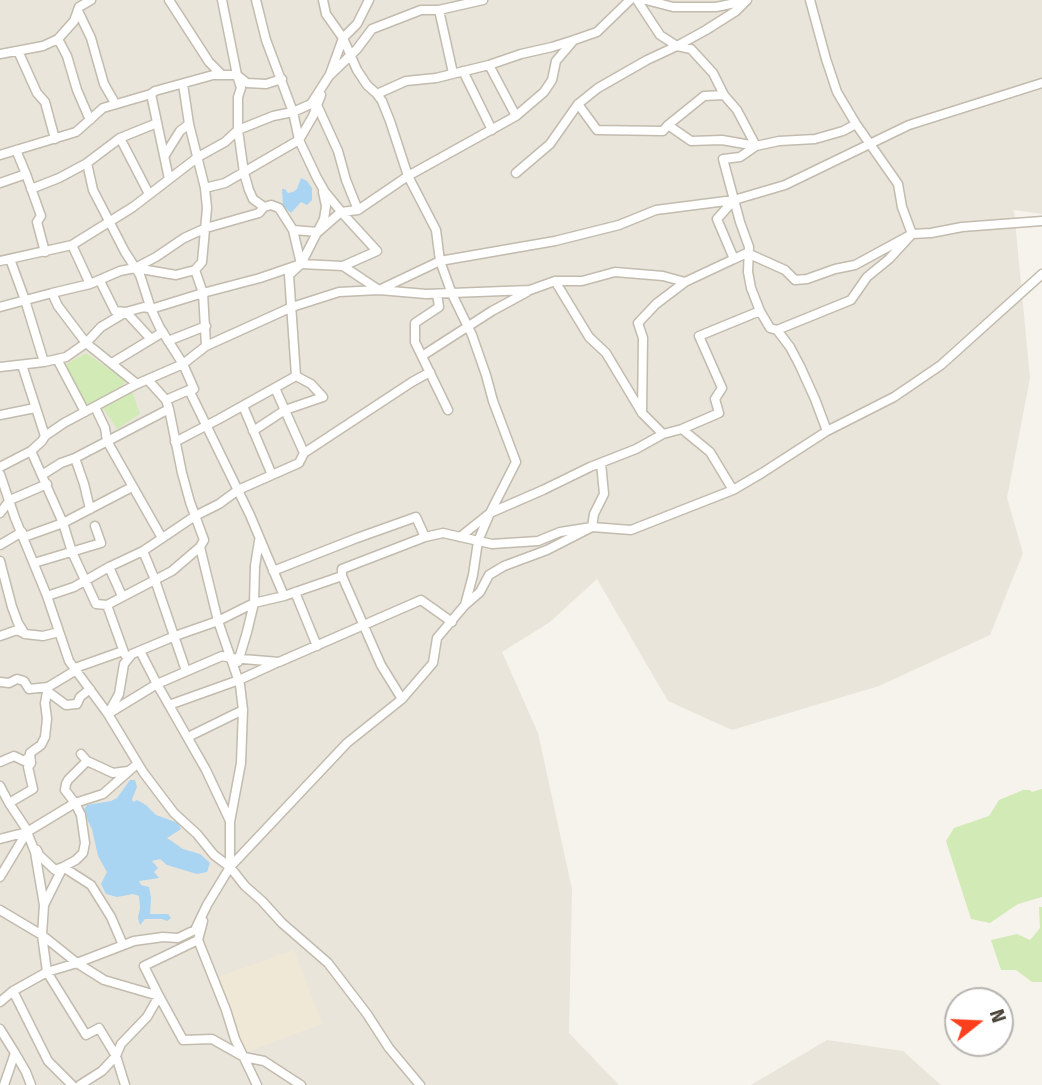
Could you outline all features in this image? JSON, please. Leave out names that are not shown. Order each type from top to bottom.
[{"type":"street","points":[[0,54],[43,46],[58,40],[79,7],[91,0]]},
{"type":"street","points":[[169,0],[209,62],[222,75]]},
{"type":"street","points":[[222,0],[241,88],[238,97],[238,130],[244,173],[253,198],[264,207]]},
{"type":"street","points":[[0,367],[66,357],[86,343],[101,327],[126,312],[144,307],[151,309],[302,264],[343,266],[377,251],[322,187],[299,140],[293,112],[267,40],[256,0]]},
{"type":"street","points":[[323,0],[327,14],[343,38],[357,70],[377,94],[390,121],[408,176],[436,230],[440,261],[468,327],[516,462],[478,541],[465,605]]},
{"type":"street","points":[[205,188],[225,183],[299,140],[317,105],[343,38],[357,24],[369,0]]},
{"type":"street","points":[[421,10],[429,0]]},
{"type":"street","points":[[0,261],[72,245],[111,222],[238,130],[311,104],[329,76],[351,56],[372,29],[421,10],[439,10],[484,0]]},
{"type":"street","points":[[377,94],[407,81],[436,78],[489,65],[597,32],[630,0]]},
{"type":"street","points":[[637,0],[660,35],[677,46],[691,49],[713,73],[756,146]]},
{"type":"street","points":[[646,0],[673,7],[716,7],[748,0]]},
{"type":"street","points":[[516,173],[550,145],[578,104],[606,82],[677,46],[736,11],[748,0]]},
{"type":"street","points":[[810,0],[837,92],[898,184],[902,207],[912,234]]},
{"type":"street","points":[[78,10],[91,38],[104,84],[115,103]]},
{"type":"street","points":[[439,10],[453,73]]},
{"type":"street","points":[[58,40],[67,56],[90,120]]},
{"type":"street","points":[[293,230],[318,232],[341,212],[358,210],[408,176],[516,116],[544,92],[552,80],[556,61],[574,40]]},
{"type":"street","points":[[18,51],[37,93],[45,102],[55,139]]},
{"type":"street","points":[[489,65],[516,116]]},
{"type":"street","points":[[463,71],[492,130]]},
{"type":"street","points":[[0,155],[76,132],[103,108],[150,94],[155,90],[213,75],[237,75],[247,83],[266,84],[282,79]]},
{"type":"street","points":[[135,268],[176,275],[195,270],[202,262],[206,228],[205,188],[183,83]]},
{"type":"street","points":[[379,290],[440,261],[555,241],[619,225],[656,210],[734,200],[785,185],[909,125],[1042,83]]},
{"type":"street","points":[[150,94],[169,179]]},
{"type":"street","points":[[578,104],[597,130],[663,131],[704,96],[724,95]]},
{"type":"street","points":[[317,105],[338,151],[358,210]]},
{"type":"street","points":[[31,189],[87,163],[120,138],[158,122]]},
{"type":"street","points":[[164,155],[180,131],[190,124]]},
{"type":"street","points":[[827,431],[816,399],[790,347],[777,330],[771,328],[760,311],[751,288],[747,253],[749,247],[723,159],[740,157],[756,146],[779,141],[814,139],[844,131],[856,124]]},
{"type":"street","points":[[668,125],[691,142],[722,140],[756,146]]},
{"type":"street","points":[[120,138],[149,194]]},
{"type":"street","points":[[16,150],[41,216],[37,222],[44,252]]},
{"type":"street","points":[[42,474],[107,441],[194,389],[183,364],[151,309],[143,281],[93,190],[87,163]]},
{"type":"street","points":[[0,183],[26,174]]},
{"type":"street","points":[[296,376],[289,275],[302,264],[324,219],[326,206],[322,187]]},
{"type":"street","points":[[734,200],[717,219],[734,259]]},
{"type":"street","points":[[0,307],[90,284],[120,271],[135,268],[184,237],[259,213],[264,207],[271,205],[279,208],[293,230],[302,264]]},
{"type":"street","points":[[642,413],[643,338],[638,323],[656,304],[685,282],[747,253],[785,270],[795,280],[807,279],[855,265],[912,234],[1042,221]]},
{"type":"street","points":[[777,330],[851,300],[867,277],[888,260],[912,234]]},
{"type":"street","points":[[72,245],[90,284]]},
{"type":"street","points":[[10,260],[44,362]]},
{"type":"street","points":[[343,266],[379,290]]},
{"type":"street","points":[[195,270],[202,293],[206,346]]},
{"type":"street","points":[[422,356],[530,290],[555,281],[582,281],[615,272],[663,276],[685,282]]},
{"type":"street","points":[[402,699],[381,665],[342,576],[342,569],[425,537],[443,533],[492,544],[538,541],[560,532],[592,527],[631,530],[733,490],[827,431],[894,397],[942,365],[1042,274]]},
{"type":"street","points":[[100,281],[115,311],[126,312],[151,339]]},
{"type":"street","points":[[555,281],[589,337],[606,352],[642,413],[663,434]]},
{"type":"street","points":[[0,467],[31,452],[45,436],[64,423],[137,384],[183,364],[206,346],[292,307],[339,292],[379,290],[452,294],[530,290]]},
{"type":"street","points":[[52,293],[58,306],[86,343],[137,384]]},
{"type":"street","points":[[438,294],[439,307],[415,323],[415,342],[448,410]]},
{"type":"street","points":[[460,537],[490,513],[636,449],[663,434],[719,413],[715,400],[722,388],[699,336],[760,311]]},
{"type":"street","points":[[168,341],[206,326]]},
{"type":"street","points":[[112,362],[163,332]]},
{"type":"street","points":[[57,359],[85,412]]},
{"type":"street","points":[[22,365],[45,436]]},
{"type":"street","points":[[47,596],[85,581],[109,566],[143,551],[238,490],[299,463],[304,453],[430,372]]},
{"type":"street","points":[[175,442],[296,376]]},
{"type":"street","points":[[253,431],[285,410],[323,397],[311,384],[296,376]]},
{"type":"street","points":[[31,452],[47,484],[72,552],[96,604],[107,605],[172,571],[200,547],[204,540],[184,481],[167,404],[148,380]]},
{"type":"street","points":[[275,388],[304,453]]},
{"type":"street","points":[[189,390],[238,490],[284,596]]},
{"type":"street","points":[[243,406],[272,475]]},
{"type":"street","points":[[95,407],[105,428],[107,441],[162,538]]},
{"type":"street","points":[[0,415],[35,408]]},
{"type":"street","points":[[682,429],[710,452],[733,490]]},
{"type":"street","points":[[75,458],[90,509]]},
{"type":"street","points":[[592,527],[594,514],[604,494],[601,463]]},
{"type":"street","points":[[0,474],[69,661],[108,714],[134,767],[214,855],[230,867],[282,923],[328,963],[416,1083]]},
{"type":"street","points":[[0,513],[10,500],[47,484]]},
{"type":"street","points":[[0,545],[63,523],[132,487]]},
{"type":"street","points":[[273,571],[416,517],[425,537]]},
{"type":"street","points":[[34,563],[101,543],[95,526]]},
{"type":"street","points":[[0,1002],[13,991],[47,972],[134,941],[178,938],[195,930],[230,867],[346,743],[402,699],[433,663],[437,638],[480,592],[489,575],[592,527]]},
{"type":"street","points":[[235,658],[254,603],[259,538]]},
{"type":"street","points":[[200,547],[218,621],[235,658],[242,699],[241,762],[230,822],[230,867]]},
{"type":"street","points":[[143,551],[186,671]]},
{"type":"street","points":[[0,561],[12,607],[25,634]]},
{"type":"street","points":[[109,566],[122,596]]},
{"type":"street","points":[[0,682],[9,683],[17,679],[24,681],[29,689],[47,689],[75,668],[132,654],[218,621],[254,603],[284,596],[342,576]]},
{"type":"street","points":[[295,592],[317,646]]},
{"type":"street","points":[[169,705],[279,662],[421,600],[452,622]]},
{"type":"street","points":[[107,605],[125,656],[119,694],[108,714]]},
{"type":"street","points":[[0,636],[17,631],[43,636],[59,632]]},
{"type":"street","points":[[140,651],[216,790],[230,822]]},
{"type":"street","points":[[108,714],[157,684],[222,656],[279,662]]},
{"type":"street","points":[[47,689],[66,705],[77,704],[80,697],[90,689]]},
{"type":"street","points":[[0,762],[14,756],[24,761],[44,742],[47,689]]},
{"type":"street","points":[[188,737],[243,710]]},
{"type":"street","points":[[9,803],[33,789],[28,767],[31,764],[30,756]]},
{"type":"street","points":[[0,786],[39,855],[55,870],[76,860],[83,853],[85,843],[81,815],[65,790],[66,784],[85,757],[113,773],[134,767]]},
{"type":"street","points":[[0,839],[27,832],[75,803],[103,794],[134,767]]},
{"type":"street","points":[[0,877],[27,832]]},
{"type":"street","points":[[27,832],[35,852],[44,905],[42,935],[47,972],[86,1035],[99,1028],[116,1056],[125,1085]]},
{"type":"street","points":[[44,905],[63,867]]},
{"type":"street","points":[[63,867],[92,885],[111,917],[123,945]]},
{"type":"street","points":[[207,905],[198,940],[235,1039],[257,1085]]},
{"type":"street","points":[[0,911],[42,935],[77,963],[104,980],[159,996]]},
{"type":"street","points":[[198,940],[144,966],[183,1040],[212,1039],[244,1057],[264,1061],[301,1085]]},
{"type":"street","points":[[0,989],[13,991]]},
{"type":"street","points":[[13,991],[48,1061],[72,1085]]},
{"type":"street","points":[[79,1085],[102,1071],[116,1056],[121,1044],[147,1017],[159,996]]},
{"type":"street","points":[[0,1029],[26,1072],[30,1085]]},
{"type":"street","points":[[4,1085],[15,1053]]},
{"type":"shaded area","points":[[0,0],[1042,0],[1042,214],[1014,210],[1030,378],[1007,498],[1023,553],[990,635],[879,686],[732,730],[668,701],[597,579],[550,622],[502,652],[538,733],[572,889],[569,1033],[619,1085],[0,1085]]},
{"type":"shaded area","points":[[294,950],[322,1024],[246,1052],[218,977]]},
{"type":"shaded area","points":[[827,1040],[903,1051],[941,1085],[751,1085]]},
{"type":"green space","points":[[86,353],[127,381],[112,395],[87,409],[63,366]]},
{"type":"green space","points":[[132,391],[140,414],[117,429],[103,408]]},
{"type":"green space","points":[[1042,789],[1042,897],[1018,904],[990,923],[971,919],[946,841],[954,828],[989,816],[999,800],[1023,790],[1032,792]]},
{"type":"green space","points":[[1039,907],[1042,907],[1042,982],[1032,982],[1016,970],[1001,970],[991,940],[1017,934],[1030,940],[1040,928]]},
{"type":"water","points":[[301,178],[312,188],[312,200],[307,205],[301,202],[291,213],[283,206],[282,189],[288,193],[293,192]]},
{"type":"water","points":[[130,780],[135,780],[137,787],[133,802],[137,800],[156,815],[178,823],[181,829],[167,838],[183,849],[200,854],[210,863],[207,872],[197,874],[167,865],[160,859],[152,861],[158,868],[154,872],[159,878],[139,881],[141,885],[149,887],[150,914],[168,914],[171,918],[167,921],[145,919],[140,925],[139,896],[133,894],[117,897],[106,894],[101,884],[107,872],[98,856],[92,829],[83,811],[87,805],[117,798]]}]
